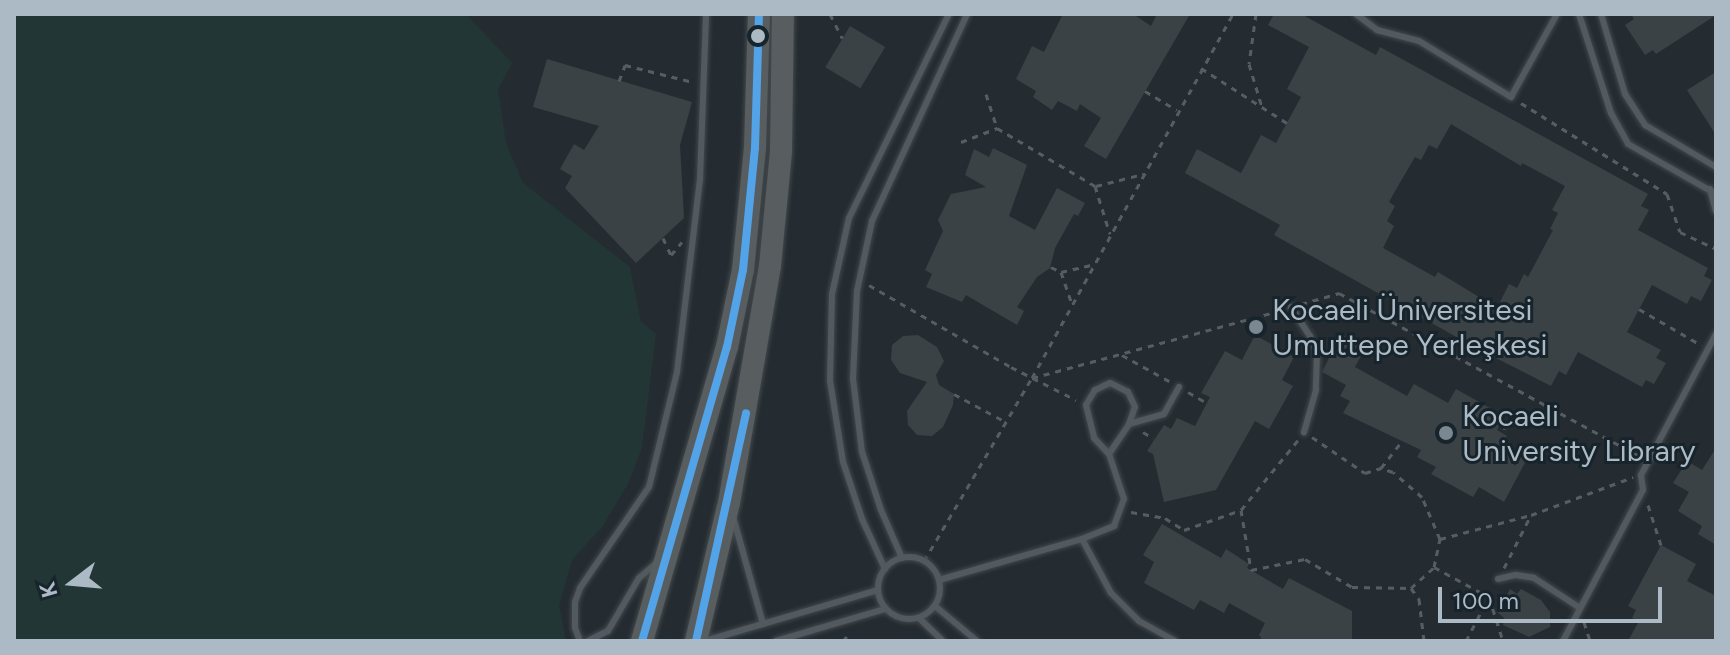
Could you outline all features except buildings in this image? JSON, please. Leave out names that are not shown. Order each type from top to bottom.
[{"type":"highway","points":[[642,641],[727,347],[743,270],[755,148],[759,14]]},
{"type":"highway","points":[[696,641],[729,503],[760,337],[777,208],[783,14]]},
{"type":"lane","points":[[580,641],[573,615],[580,588],[641,502],[658,457],[677,372],[695,227],[706,14]]},
{"type":"lane","points":[[885,569],[862,519],[843,462],[830,381],[832,294],[849,218],[949,14]]},
{"type":"lane","points":[[902,558],[881,510],[862,452],[853,379],[859,280],[872,221],[967,14]]},
{"type":"lane","points":[[1356,14],[1377,30],[1419,41],[1511,97],[1557,14]]},
{"type":"lane","points":[[1579,14],[1611,113],[1628,144],[1713,191],[1716,211]]},
{"type":"lane","points":[[1601,14],[1625,94],[1645,125],[1716,167]]},
{"type":"lane","points":[[1291,307],[1310,336],[1317,354],[1316,390],[1304,432]]},
{"type":"lane","points":[[1563,641],[1643,490],[1641,475],[1716,334]]},
{"type":"lane","points":[[939,580],[1082,539],[1114,526],[1124,499],[1109,454],[1094,438],[1086,405],[1095,390],[1110,383],[1128,392],[1135,407],[1129,424],[1109,454]]},
{"type":"lane","points":[[1129,424],[1164,414],[1179,387]]},
{"type":"lane","points":[[729,503],[763,624]]},
{"type":"lane","points":[[1082,539],[1111,593],[1139,621],[1175,641]]},
{"type":"lane","points":[[588,641],[608,631],[639,578],[665,556]]},
{"type":"lane","points":[[902,558],[924,561],[939,580],[940,596],[935,606],[919,618],[899,618],[885,609],[878,590],[885,569],[902,558]]},
{"type":"lane","points":[[1498,579],[1516,575],[1534,578],[1580,608]]},
{"type":"lane","points":[[705,641],[878,590]]},
{"type":"lane","points":[[935,606],[977,641]]},
{"type":"lane","points":[[776,641],[885,609]]},
{"type":"lane","points":[[919,618],[943,641]]},
{"type":"path","points":[[830,14],[842,38]]},
{"type":"path","points":[[924,561],[1032,378],[1232,14]]},
{"type":"path","points":[[1256,14],[1249,64],[1263,108]]},
{"type":"path","points":[[619,81],[625,65],[704,85]]},
{"type":"path","points":[[1201,68],[1287,123]]},
{"type":"path","points":[[1145,91],[1177,110]]},
{"type":"path","points":[[986,94],[997,128],[1095,186],[1110,234]]},
{"type":"path","points":[[1511,97],[1667,194],[1680,232],[1716,249]]},
{"type":"path","points":[[961,142],[997,128]]},
{"type":"path","points":[[1095,186],[1143,174]]},
{"type":"path","points":[[663,238],[671,255],[695,227]]},
{"type":"path","points":[[1051,267],[1061,272],[1093,265]]},
{"type":"path","points":[[1061,272],[1072,304]]},
{"type":"path","points":[[859,280],[1086,405]]},
{"type":"path","points":[[1032,378],[1339,293],[1648,461]]},
{"type":"path","points":[[1639,309],[1708,349]]},
{"type":"path","points":[[1122,355],[1207,403]]},
{"type":"path","points":[[954,394],[1006,422]]},
{"type":"path","points":[[1503,428],[1561,414]]},
{"type":"path","points":[[1120,510],[1165,518],[1184,530],[1241,510],[1304,432],[1365,473],[1381,468],[1403,440]]},
{"type":"path","points":[[1241,510],[1251,570],[1305,559],[1352,587],[1411,588],[1434,567],[1440,539],[1422,497],[1393,472],[1381,468]]},
{"type":"path","points":[[1440,539],[1531,515],[1641,475]]},
{"type":"path","points":[[1643,490],[1661,545]]},
{"type":"path","points":[[1434,567],[1489,597],[1503,641]]},
{"type":"path","points":[[1411,588],[1419,599],[1419,624],[1424,641]]},
{"type":"path","points":[[843,641],[847,636]]},
{"type":"green space","points":[[14,14],[466,14],[512,63],[498,89],[506,143],[523,183],[630,267],[641,322],[656,334],[642,448],[628,484],[602,527],[572,560],[559,605],[566,641],[14,641]]},
{"type":"transit line","points":[[642,641],[727,347],[743,270],[755,148],[759,14]]},
{"type":"transit line","points":[[696,641],[746,413]]},
{"type":"place","name":"Kocaeli Üniversitesi Umuttepe Yerleşkesi","points":[[1256,327]]},
{"type":"place","name":"Kocaeli University Library","points":[[1446,433]]}]
